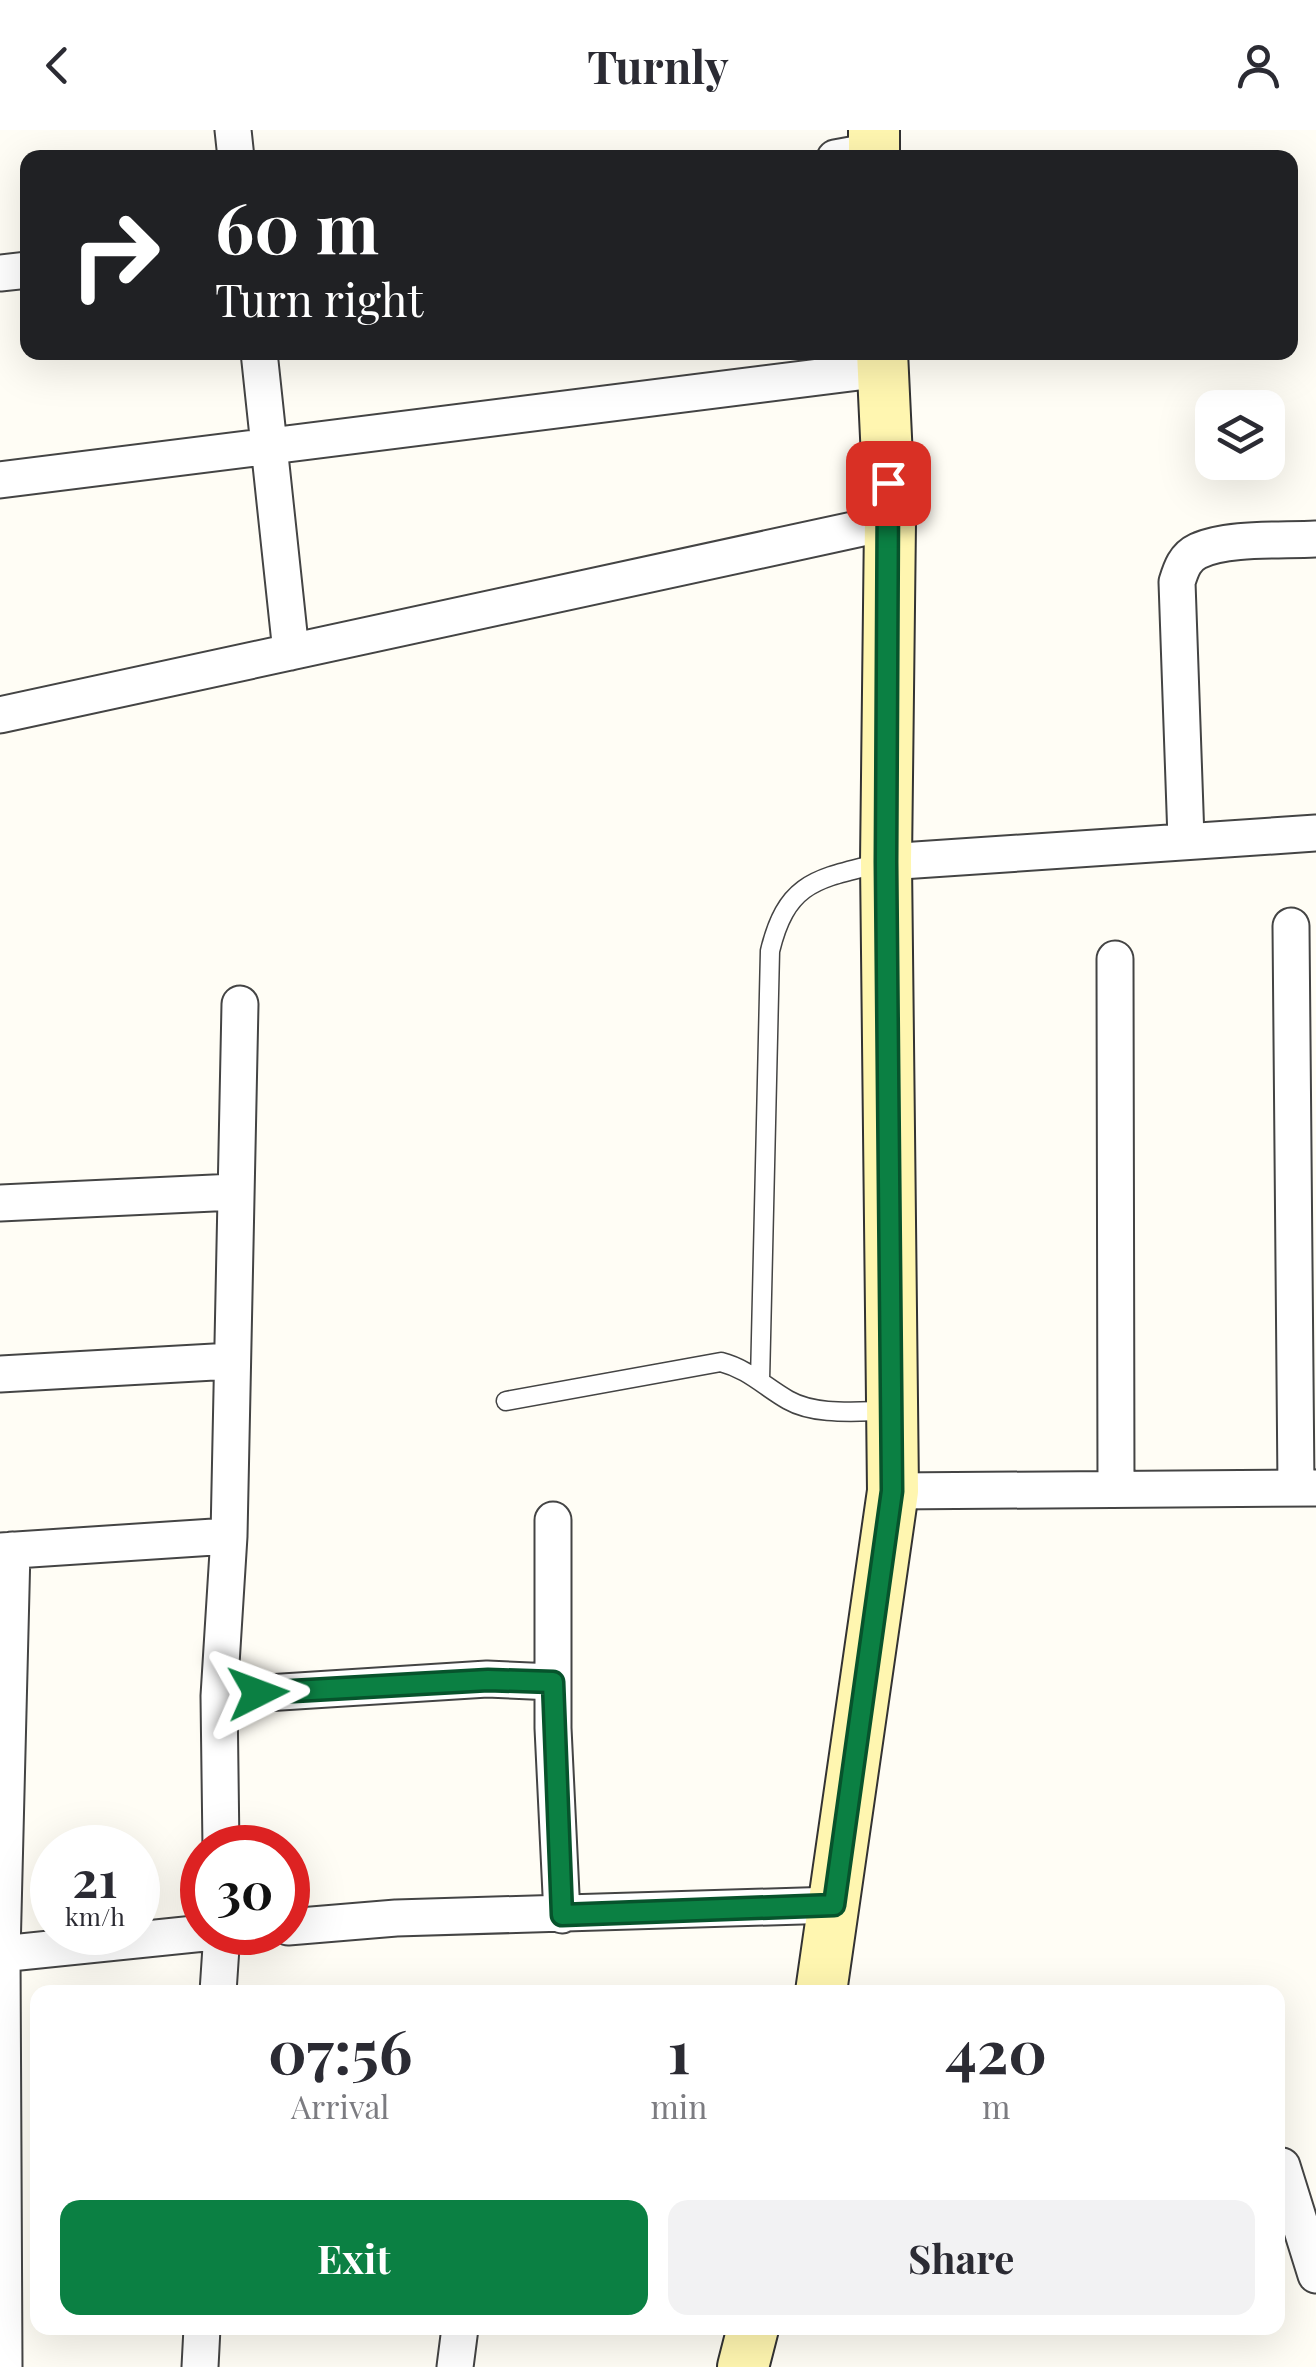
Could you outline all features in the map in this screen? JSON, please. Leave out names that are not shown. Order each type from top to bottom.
[{"type":"street","points":[[260,360],[291,652]]},
{"type":"street","points":[[0,480],[883,361],[890,522],[886,862],[892,1491],[823,1985]]},
{"type":"street","points":[[0,715],[890,522]]},
{"type":"street","points":[[1186,839],[1177,582],[1184,562],[1197,551],[1221,545],[1316,539]]},
{"type":"street","points":[[886,862],[1316,833]]},
{"type":"street","points":[[892,1491],[1306,1488],[1291,926]]},
{"type":"street","points":[[1114,959],[1116,1489]]},
{"type":"street","points":[[221,1825],[220,1696],[229,1536],[240,1004]]},
{"type":"street","points":[[0,1203],[235,1192]]},
{"type":"street","points":[[0,1374],[232,1361]]},
{"type":"street","points":[[553,1520],[553,1682],[562,1915]]},
{"type":"street","points":[[4,2367],[1,1954],[6,1550],[229,1536]]},
{"type":"street","points":[[220,1696],[488,1680],[553,1682]]},
{"type":"street","points":[[310,1925],[396,1918],[834,1905]]},
{"type":"street","points":[[1,1954],[180,1936]]},
{"type":"street","points":[[218,1955],[218,1985]]},
{"type":"street","points":[[1285,2176],[1316,2275]]},
{"type":"street","points":[[200,2367],[202,2335]]},
{"type":"street","points":[[455,2367],[459,2335]]},
{"type":"street","points":[[743,2367],[751,2335]]},
{"type":"lane","points":[[760,1381],[770,951],[778,921],[796,894],[827,876],[886,862]]},
{"type":"lane","points":[[506,1401],[721,1362],[741,1367],[792,1402],[824,1410],[892,1412]]},
{"type":"route","points":[[258,1693],[488,1680],[553,1682],[562,1915],[834,1905],[892,1491],[886,862],[888,483]]}]
